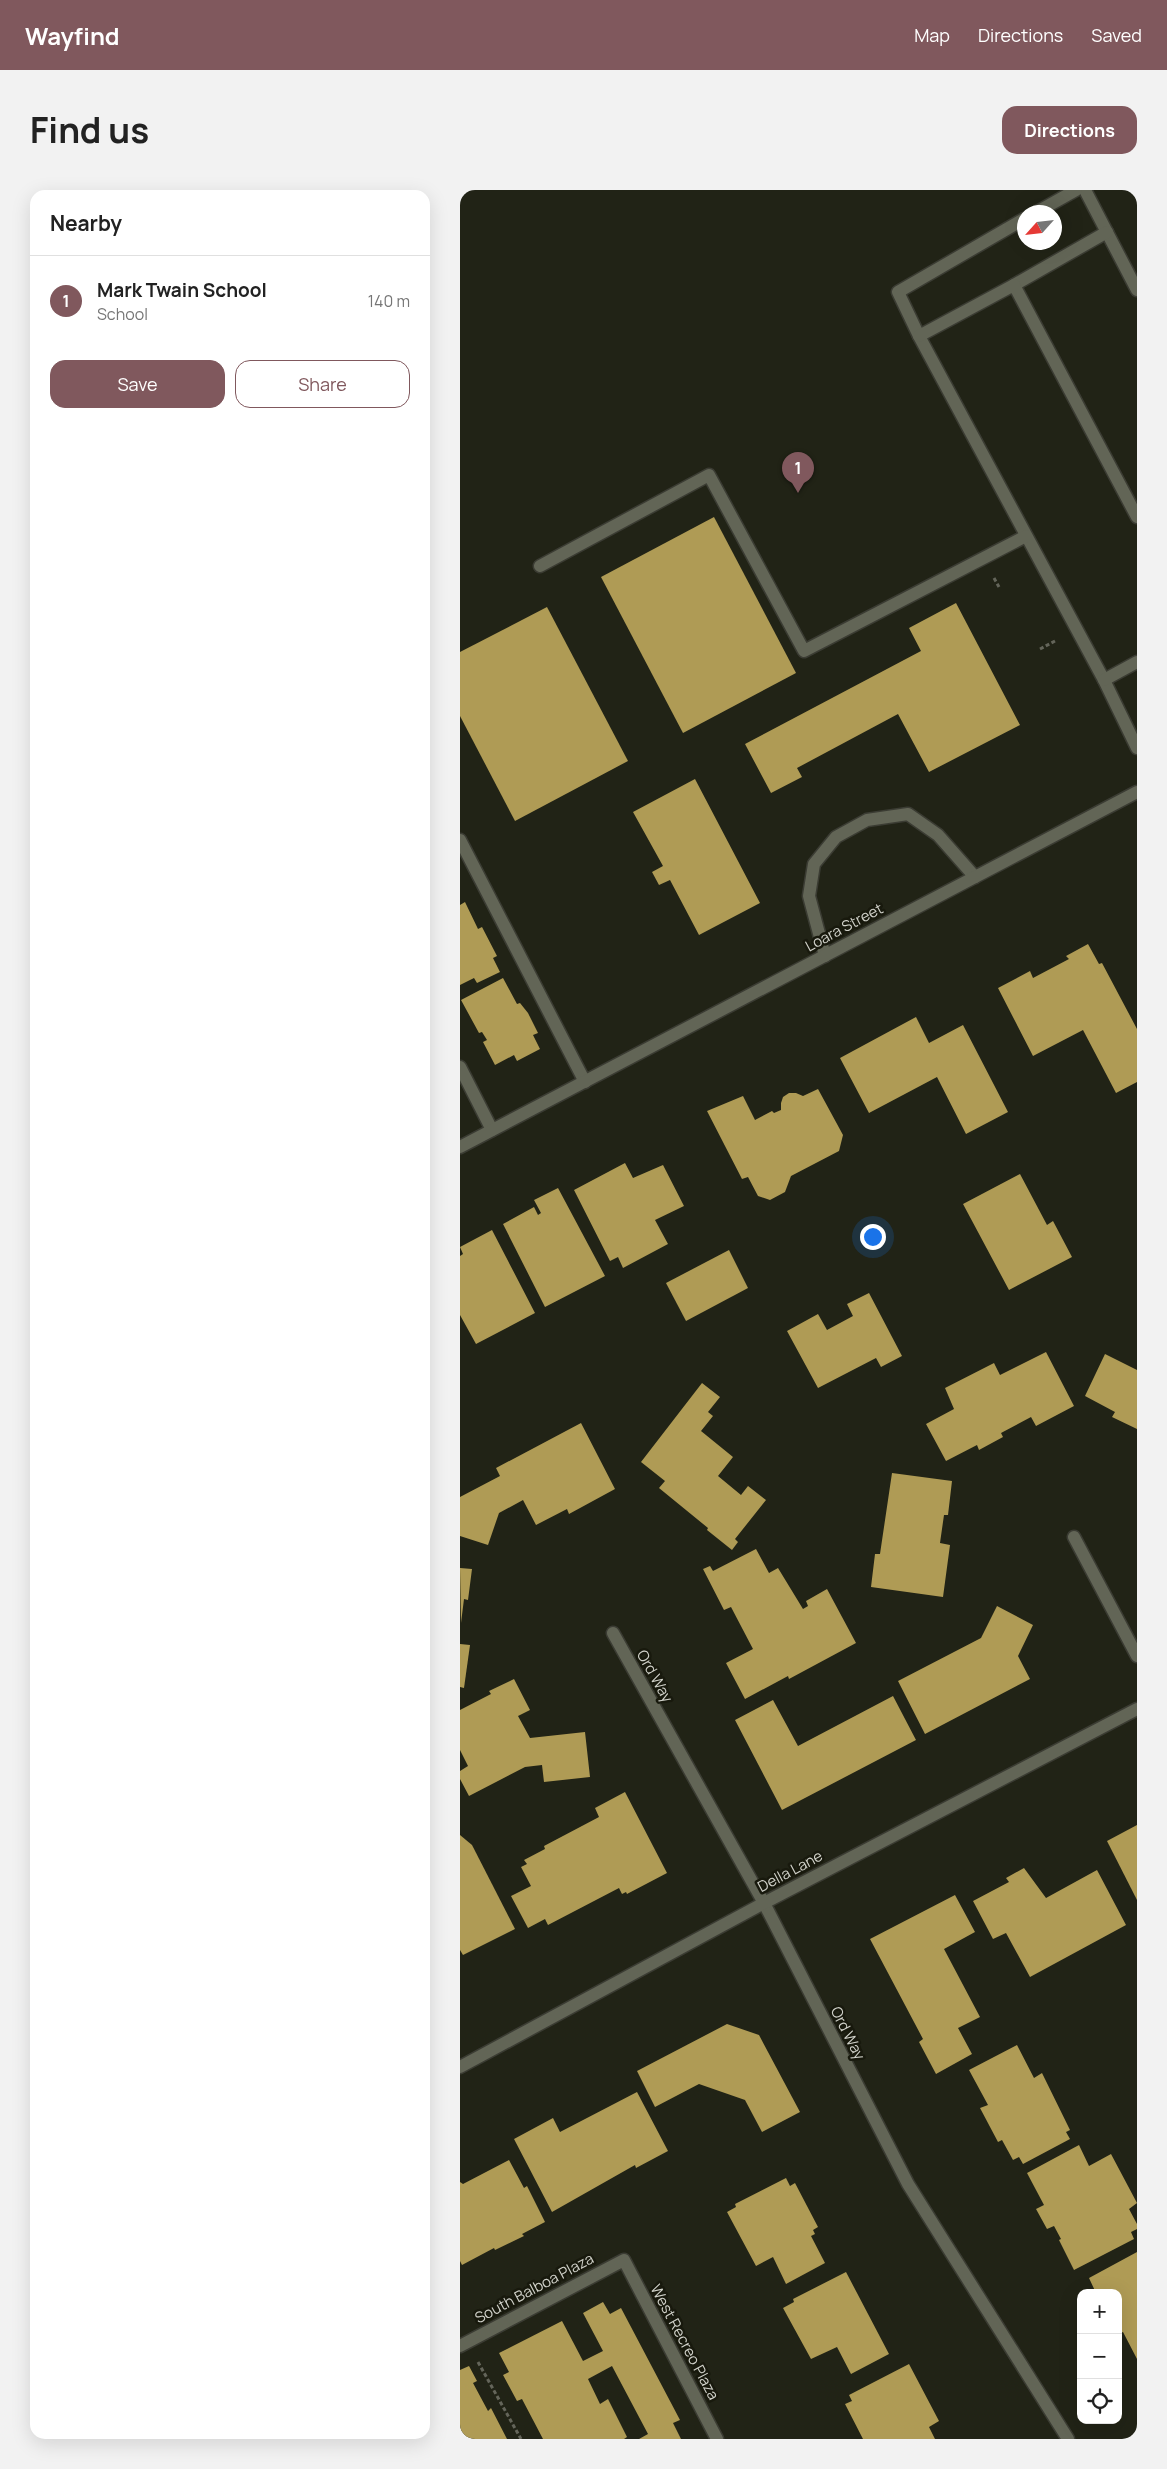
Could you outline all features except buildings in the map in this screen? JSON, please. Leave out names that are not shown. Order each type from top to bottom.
[{"type":"street","points":[[1049,205],[1076,190]]},
{"type":"street","points":[[1085,190],[1137,290]]},
{"type":"street","points":[[1017,224],[898,292],[919,336],[1104,680],[1137,748]]},
{"type":"street","points":[[919,336],[1014,286],[1107,232]]},
{"type":"street","points":[[1014,286],[1137,517]]},
{"type":"street","points":[[540,566],[710,475],[804,651],[1026,536]]},
{"type":"street","points":[[1104,680],[1137,662]]},
{"type":"street","name":"Loara Street","points":[[460,1146],[1137,792]]},
{"type":"street","points":[[824,956],[809,896],[814,864],[836,837],[867,820],[908,814],[938,835],[975,876]]},
{"type":"street","points":[[460,840],[585,1082]]},
{"type":"street","points":[[460,1068],[492,1130]]},
{"type":"street","points":[[1074,1537],[1137,1656]]},
{"type":"street","name":"Ord Way","points":[[613,1633],[764,1904],[908,2184],[1068,2439]]},
{"type":"street","name":"Della Lane","points":[[460,2067],[764,1904],[1137,1709]]},
{"type":"street","name":"South Balboa Plaza","points":[[464,2344],[624,2260]]},
{"type":"street","name":"West Recreo Plaza","points":[[624,2260],[717,2439]]},
{"type":"path","points":[[1040,649],[1056,640]]},
{"type":"path","points":[[464,2344],[521,2439]]},
{"type":"place","name":"Mark Twain School","points":[[798,493]]}]
